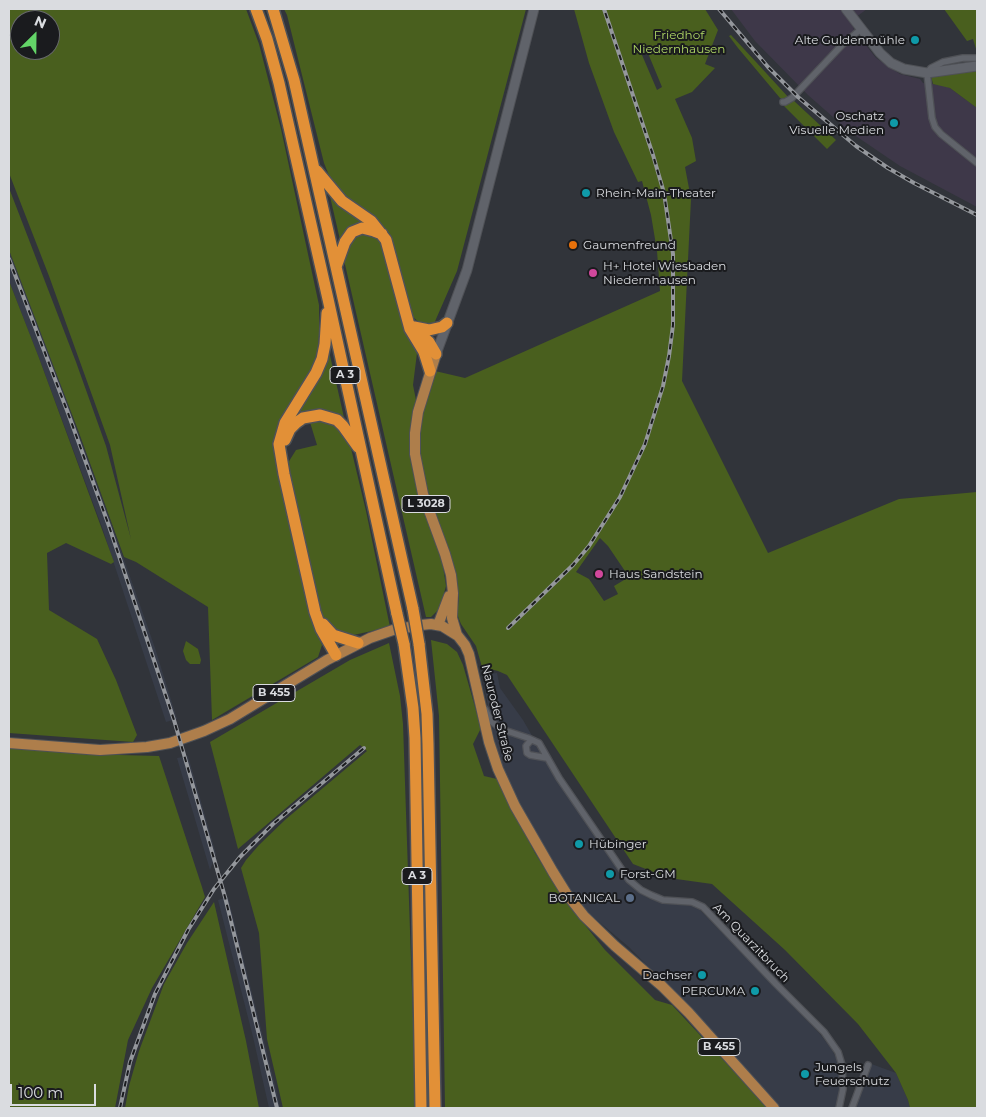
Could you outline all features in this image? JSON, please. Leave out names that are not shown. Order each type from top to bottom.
[{"type":"highway","name":"A 3","points":[[256,9],[267,39],[279,83],[404,644],[412,698],[414,738],[421,1108]]},
{"type":"highway","name":"A 3","points":[[273,9],[289,58],[315,168],[413,609],[419,644],[426,705],[428,744],[435,1108]]},
{"type":"highway","points":[[315,168],[337,196],[347,205],[372,221],[382,234],[390,251],[410,329],[427,357],[430,371]]},
{"type":"highway","points":[[336,267],[345,242],[352,232],[362,228],[374,230],[382,234]]},
{"type":"highway","points":[[328,299],[322,359],[316,373],[282,430],[279,444],[292,512],[315,612],[321,629],[336,655]]},
{"type":"highway","points":[[409,323],[423,330],[429,330],[442,327],[447,323]]},
{"type":"highway","points":[[409,323],[429,342],[436,354]]},
{"type":"highway","points":[[419,343],[436,354]]},
{"type":"highway","points":[[281,454],[286,437],[296,423],[303,418],[320,415],[337,420],[361,452]]},
{"type":"highway","points":[[315,612],[333,635],[336,643],[336,655]]},
{"type":"highway","points":[[333,635],[358,643]]},
{"type":"main road","name":"L 3028","points":[[458,636],[453,622],[452,584],[445,554],[423,494],[415,454],[415,433],[418,412],[430,371],[467,270],[534,9]]},
{"type":"main road","points":[[846,9],[880,53],[892,63],[913,72],[927,73],[977,66]]},
{"type":"main road","name":"L 3028","points":[[438,625],[448,601],[452,584]]},
{"type":"main road","points":[[438,625],[446,621],[452,608]]},
{"type":"main road","name":"B 455","points":[[9,743],[108,750],[170,743],[230,719],[358,643],[381,634],[408,627],[427,624],[438,625]]},
{"type":"main road","points":[[438,625],[458,636]]},
{"type":"main road","name":"Nauroder Straße","points":[[458,636],[469,654],[491,749],[508,792],[553,872],[579,909],[620,941],[774,1108]]},
{"type":"street","points":[[783,102],[792,98],[842,45],[862,28]]},
{"type":"street","points":[[977,58],[963,58],[943,62],[931,68],[927,73],[932,118],[935,127],[940,134],[977,163]]},
{"type":"street","name":"Am Quarzitbruch","points":[[480,700],[491,721],[496,726],[539,743],[562,782],[629,880],[651,896],[663,900],[692,902],[703,907],[828,1036],[838,1052],[842,1065],[844,1089],[839,1108]]},
{"type":"street","points":[[531,740],[526,746],[527,753],[547,758]]},
{"type":"street","points":[[852,1108],[868,1065]]},
{"type":"shaded area","points":[[731,9],[867,9],[852,20],[854,30],[876,58],[900,74],[920,79],[923,83],[943,85],[950,88],[977,108],[977,207],[900,166],[850,132],[808,95],[755,41]]},
{"type":"shaded area","points":[[9,250],[44,338],[112,525],[155,648],[177,719],[166,722],[102,527],[9,281]]},
{"type":"shaded area","points":[[497,673],[500,688],[523,720],[557,779],[627,881],[638,892],[650,899],[691,906],[700,910],[820,1034],[832,1050],[841,1074],[841,1090],[836,1108],[780,1108],[671,990],[629,947],[585,910],[573,895],[554,867],[500,768],[482,675]]},
{"type":"shaded area","points":[[188,756],[216,854],[210,870],[177,758]]},
{"type":"shaded area","points":[[228,897],[280,1108],[269,1108],[218,900]]},
{"type":"shaded area","points":[[866,1062],[896,1073],[910,1108],[850,1108]]},
{"type":"green space","points":[[9,9],[246,9],[259,44],[281,129],[319,305],[317,357],[311,374],[276,445],[313,623],[322,645],[318,657],[212,720],[208,607],[136,562],[124,557],[9,250],[9,188],[106,446],[131,539],[110,445],[49,276],[9,173]]},
{"type":"green space","points":[[284,9],[526,9],[457,271],[433,326],[422,325],[412,316],[406,303],[398,259],[389,235],[379,222],[342,194],[330,178],[324,163]]},
{"type":"green space","name":"Friedhof Niedernhausen","points":[[574,9],[705,9],[718,30],[705,64],[715,68],[692,92],[675,99],[692,138],[696,161],[685,167],[691,199],[682,381],[768,553],[899,499],[977,492],[977,1108],[910,1108],[896,1073],[858,1024],[785,950],[712,884],[669,878],[633,864],[507,675],[482,667],[476,646],[461,624],[457,614],[459,598],[454,571],[430,504],[421,472],[420,422],[435,371],[465,378],[660,291],[657,251],[651,215],[642,181],[638,182],[614,132],[589,63]],"holes":[[[645,46],[662,87],[657,90],[639,48]],[[600,538],[608,546],[629,577],[614,586],[618,594],[604,601],[589,579],[576,572]]]},
{"type":"green space","points":[[944,9],[977,9],[977,52],[973,39],[967,41]]},
{"type":"green space","points":[[731,35],[789,98],[785,100],[780,98],[738,48],[729,36]]},
{"type":"green space","points":[[977,70],[977,108],[950,88],[933,84],[931,76]]},
{"type":"green space","points":[[793,100],[836,140],[827,149],[783,105]]},
{"type":"green space","points":[[329,192],[371,224],[341,244]]},
{"type":"green space","points":[[360,232],[380,238],[406,331],[417,353],[413,385],[416,400],[412,419],[410,452],[419,496],[441,554],[446,586],[440,608],[431,617],[426,617],[344,260],[350,239]]},
{"type":"green space","points":[[9,281],[114,562],[111,564],[66,543],[47,553],[49,610],[97,639],[116,680],[137,735],[133,742],[9,733]]},
{"type":"green space","points":[[329,351],[345,422],[336,416],[288,423]]},
{"type":"green space","points":[[309,419],[331,422],[349,440],[390,627],[349,636],[339,635],[324,621],[317,605],[286,466],[296,450],[317,445]]},
{"type":"green space","points":[[431,640],[447,644],[457,652],[463,665],[481,728],[473,744],[484,776],[497,779],[535,853],[565,900],[605,950],[655,1000],[672,1005],[768,1108],[445,1108],[439,716]]},
{"type":"green space","points":[[186,641],[198,649],[201,660],[200,664],[190,664],[186,660],[183,651]]},
{"type":"green space","points":[[389,643],[400,696],[403,724],[414,1049],[414,1108],[283,1108],[267,1039],[259,933],[241,868],[259,845],[286,819],[367,751],[360,745],[238,849],[210,742],[350,660]]},
{"type":"green space","points":[[9,748],[80,754],[159,756],[205,897],[152,988],[128,1040],[115,1108],[9,1108]]},
{"type":"green space","points":[[214,902],[246,1041],[259,1108],[125,1108],[139,1051],[164,984],[187,943]]},
{"type":"railway","points":[[508,628],[573,565],[589,546],[620,497],[645,444],[663,386],[669,356],[673,325],[673,254],[664,193],[604,9]]},
{"type":"railway","points":[[719,9],[768,67],[798,97],[856,146],[914,183],[977,215]]},
{"type":"railway","points":[[9,259],[109,526],[174,720],[225,897],[277,1108]]},
{"type":"railway","points":[[120,1108],[130,1062],[155,994],[188,930],[214,889],[240,857],[273,824],[364,748]]},
{"type":"place","name":"Alte Guldenmühle","points":[[915,40]]},
{"type":"place","name":"Oschatz Visuelle Medien","points":[[894,123]]},
{"type":"place","name":"Rhein-Main-Theater","points":[[586,193]]},
{"type":"place","name":"Gaumenfreund","points":[[573,245]]},
{"type":"place","name":"H+ Hotel Wiesbaden Niedernhausen","points":[[593,273]]},
{"type":"place","name":"Haus Sandstein","points":[[599,574]]},
{"type":"place","name":"Hübinger","points":[[579,844]]},
{"type":"place","name":"Forst-GM","points":[[610,874]]},
{"type":"place","name":"BOTANICAL","points":[[630,898]]},
{"type":"place","name":"Dachser","points":[[702,975]]},
{"type":"place","name":"PERCUMA","points":[[755,991]]},
{"type":"place","name":"Jungels Feuerschutz","points":[[805,1074]]}]
